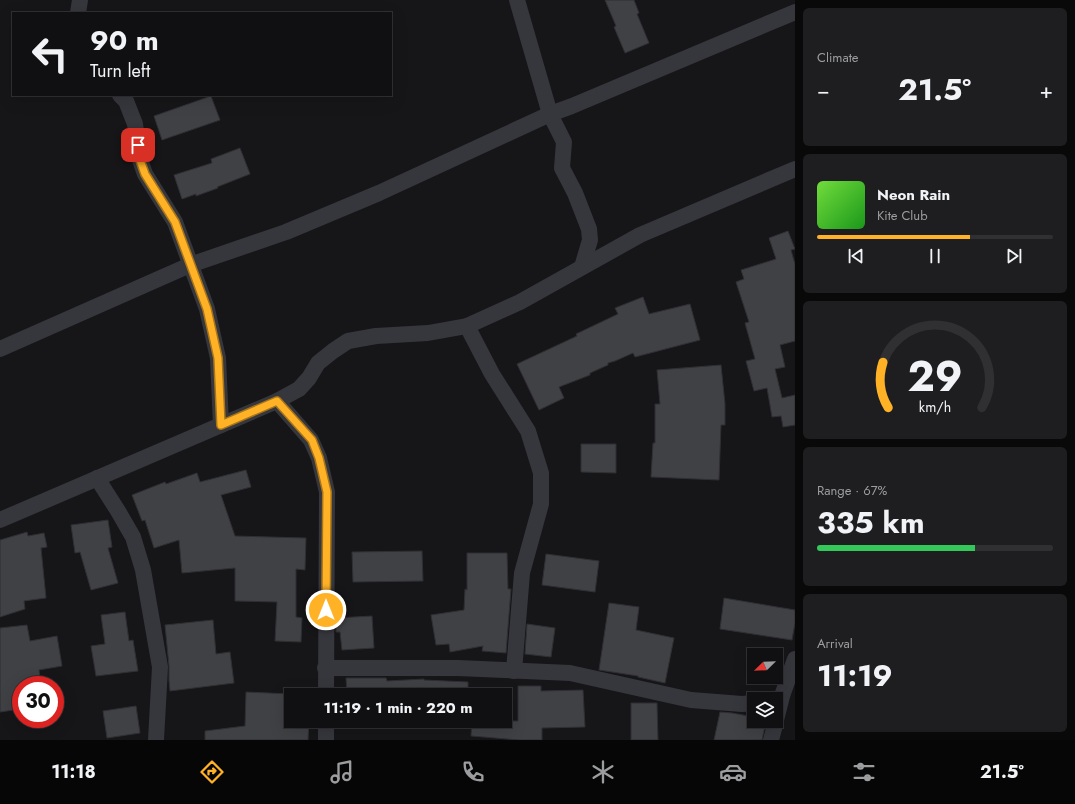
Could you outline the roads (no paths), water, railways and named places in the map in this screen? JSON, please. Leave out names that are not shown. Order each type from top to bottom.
[{"type":"street","points":[[78,12],[80,0]]},
{"type":"street","points":[[517,0],[550,114],[564,142],[562,168],[575,193],[589,229],[590,240],[582,267]]},
{"type":"street","points":[[0,349],[190,265],[286,232],[379,193],[550,114],[795,12]]},
{"type":"street","points":[[121,96],[126,101],[135,124],[140,160],[145,174],[175,222],[207,309],[218,358],[221,425]]},
{"type":"street","points":[[0,520],[277,401],[299,389],[309,378],[318,364],[348,341],[376,336],[428,333],[467,326],[520,302],[640,235],[795,169]]},
{"type":"street","points":[[467,326],[492,374],[528,431],[541,473],[541,504],[522,573],[514,671]]},
{"type":"street","points":[[277,401],[312,440],[319,458],[327,492],[326,688]]},
{"type":"street","points":[[97,478],[118,510],[132,537],[143,570],[160,667],[156,740]]},
{"type":"street","points":[[781,692],[795,659]]},
{"type":"street","points":[[325,668],[458,668],[570,673],[691,700],[747,704]]},
{"type":"street","points":[[326,728],[326,740]]},
{"type":"street","points":[[771,740],[774,728]]}]
